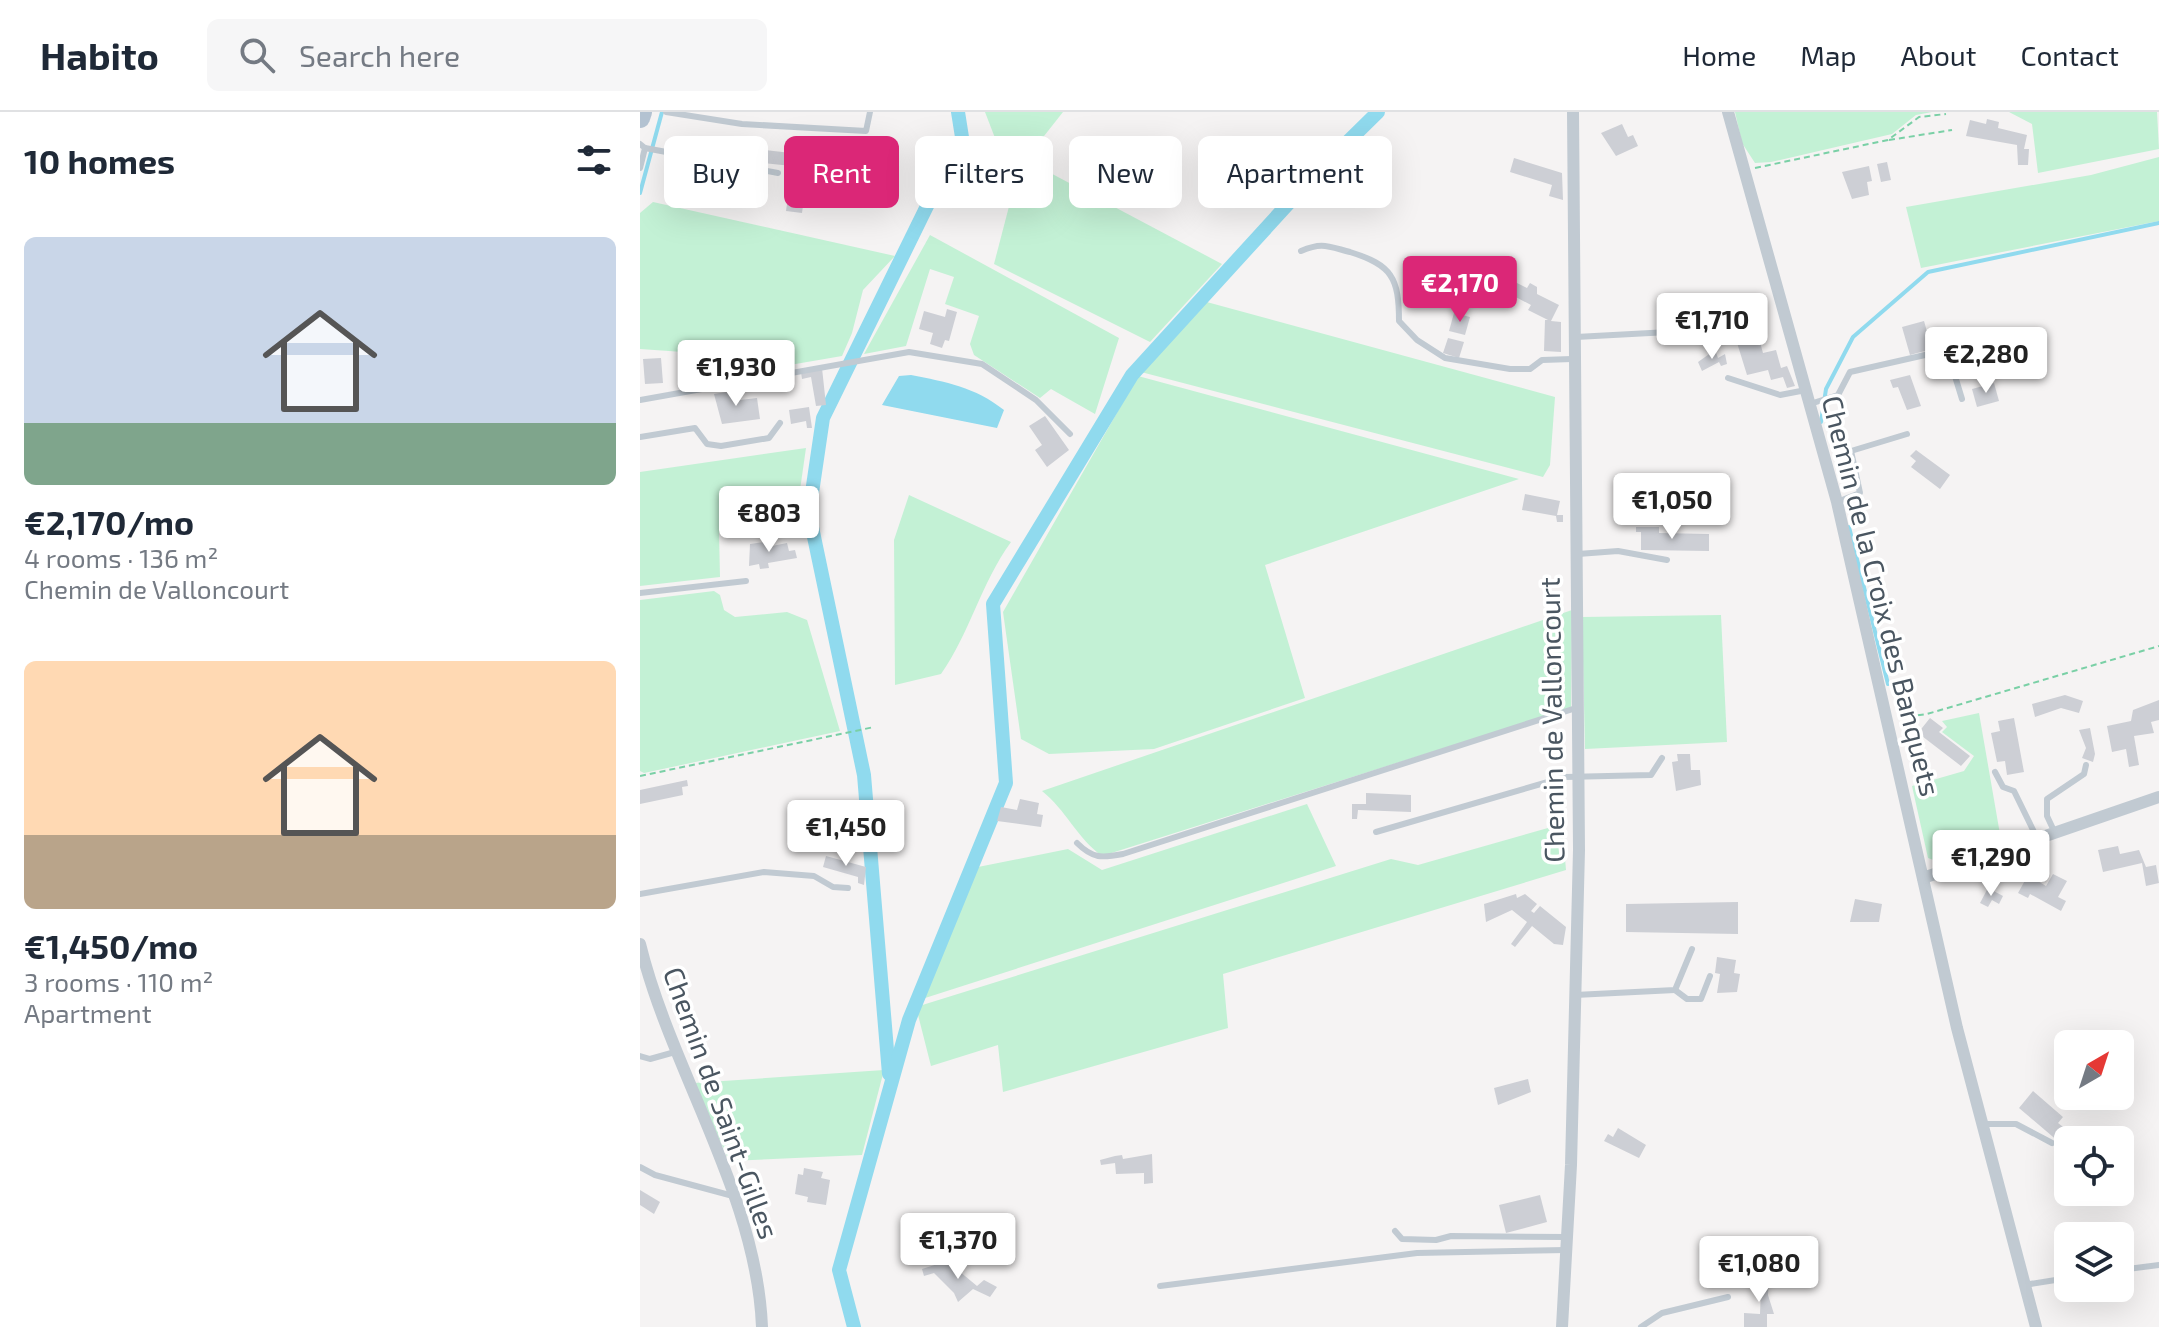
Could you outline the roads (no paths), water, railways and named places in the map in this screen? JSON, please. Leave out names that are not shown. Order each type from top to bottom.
[{"type":"main road","points":[[640,118],[642,112]]},
{"type":"street","name":"Chemin de Valloncourt","points":[[1562,1327],[1575,995],[1577,777],[1572,359],[1573,112]]},
{"type":"street","name":"Chemin de la Croix des Banquets","points":[[1728,112],[1837,502],[1982,1124],[2036,1327]]},
{"type":"street","points":[[1923,878],[2159,797]]},
{"type":"street","name":"Chemin de Saint-Gilles","points":[[640,944],[652,994],[733,1196],[752,1257],[762,1327]]},
{"type":"lane","points":[[666,112],[866,131],[870,112]]},
{"type":"lane","points":[[640,168],[643,146],[778,173]]},
{"type":"lane","points":[[1301,251],[1318,244],[1375,260],[1387,269],[1399,293],[1399,321],[1417,340],[1445,358],[1510,369],[1530,369],[1542,360],[1572,359]]},
{"type":"lane","points":[[1572,337],[1706,330]]},
{"type":"lane","points":[[1728,378],[1780,395],[1838,395],[1850,372],[1947,350],[1962,399]]},
{"type":"lane","points":[[640,400],[909,352],[982,364],[1036,400],[1070,434]]},
{"type":"lane","points":[[640,437],[695,428],[707,444],[721,446],[769,438],[780,423]]},
{"type":"lane","points":[[1837,502],[1860,493],[1851,451],[1907,434]]},
{"type":"lane","points":[[1574,554],[1618,551],[1667,560]]},
{"type":"lane","points":[[640,593],[746,581]]},
{"type":"lane","points":[[1077,843],[1089,855],[1102,858],[1123,854],[1576,708]]},
{"type":"lane","points":[[1376,832],[1565,777],[1651,775],[1662,758]]},
{"type":"lane","points":[[2055,833],[2047,816],[2047,799],[2084,774],[2086,765]]},
{"type":"lane","points":[[1995,772],[2003,787],[2014,791],[2038,839]]},
{"type":"lane","points":[[640,894],[764,872],[814,876],[833,887],[848,888]]},
{"type":"lane","points":[[1675,990],[1692,949]]},
{"type":"lane","points":[[1575,995],[1675,990],[1687,999],[1701,999],[1710,976]]},
{"type":"lane","points":[[640,1056],[650,1059],[675,1052]]},
{"type":"lane","points":[[1982,1124],[2016,1124],[2052,1143]]},
{"type":"lane","points":[[640,1167],[655,1175],[733,1196]]},
{"type":"lane","points":[[1395,1231],[1402,1239],[1436,1240],[1451,1236],[1566,1244]]},
{"type":"lane","points":[[1160,1286],[1417,1253],[1566,1244]]},
{"type":"lane","points":[[2134,1268],[2159,1265]]},
{"type":"lane","points":[[2024,1285],[2054,1280]]},
{"type":"lane","points":[[1641,1327],[1662,1313],[1728,1297]]},
{"type":"water","points":[[911,375],[960,386],[993,402],[1004,410],[997,428],[882,405],[899,376]]},
{"type":"waterway","points":[[640,193],[662,112]]},
{"type":"waterway","points":[[889,1074],[864,775],[809,513],[823,418],[930,200],[965,156],[958,112]]},
{"type":"waterway","points":[[854,1327],[839,1270],[909,1020],[1006,783],[993,604],[1132,375],[1319,170],[1378,112]]},
{"type":"waterway","points":[[1821,422],[1826,389],[1853,337],[1928,272],[2159,223]]},
{"type":"waterway","points":[[1849,527],[1888,684]]}]
